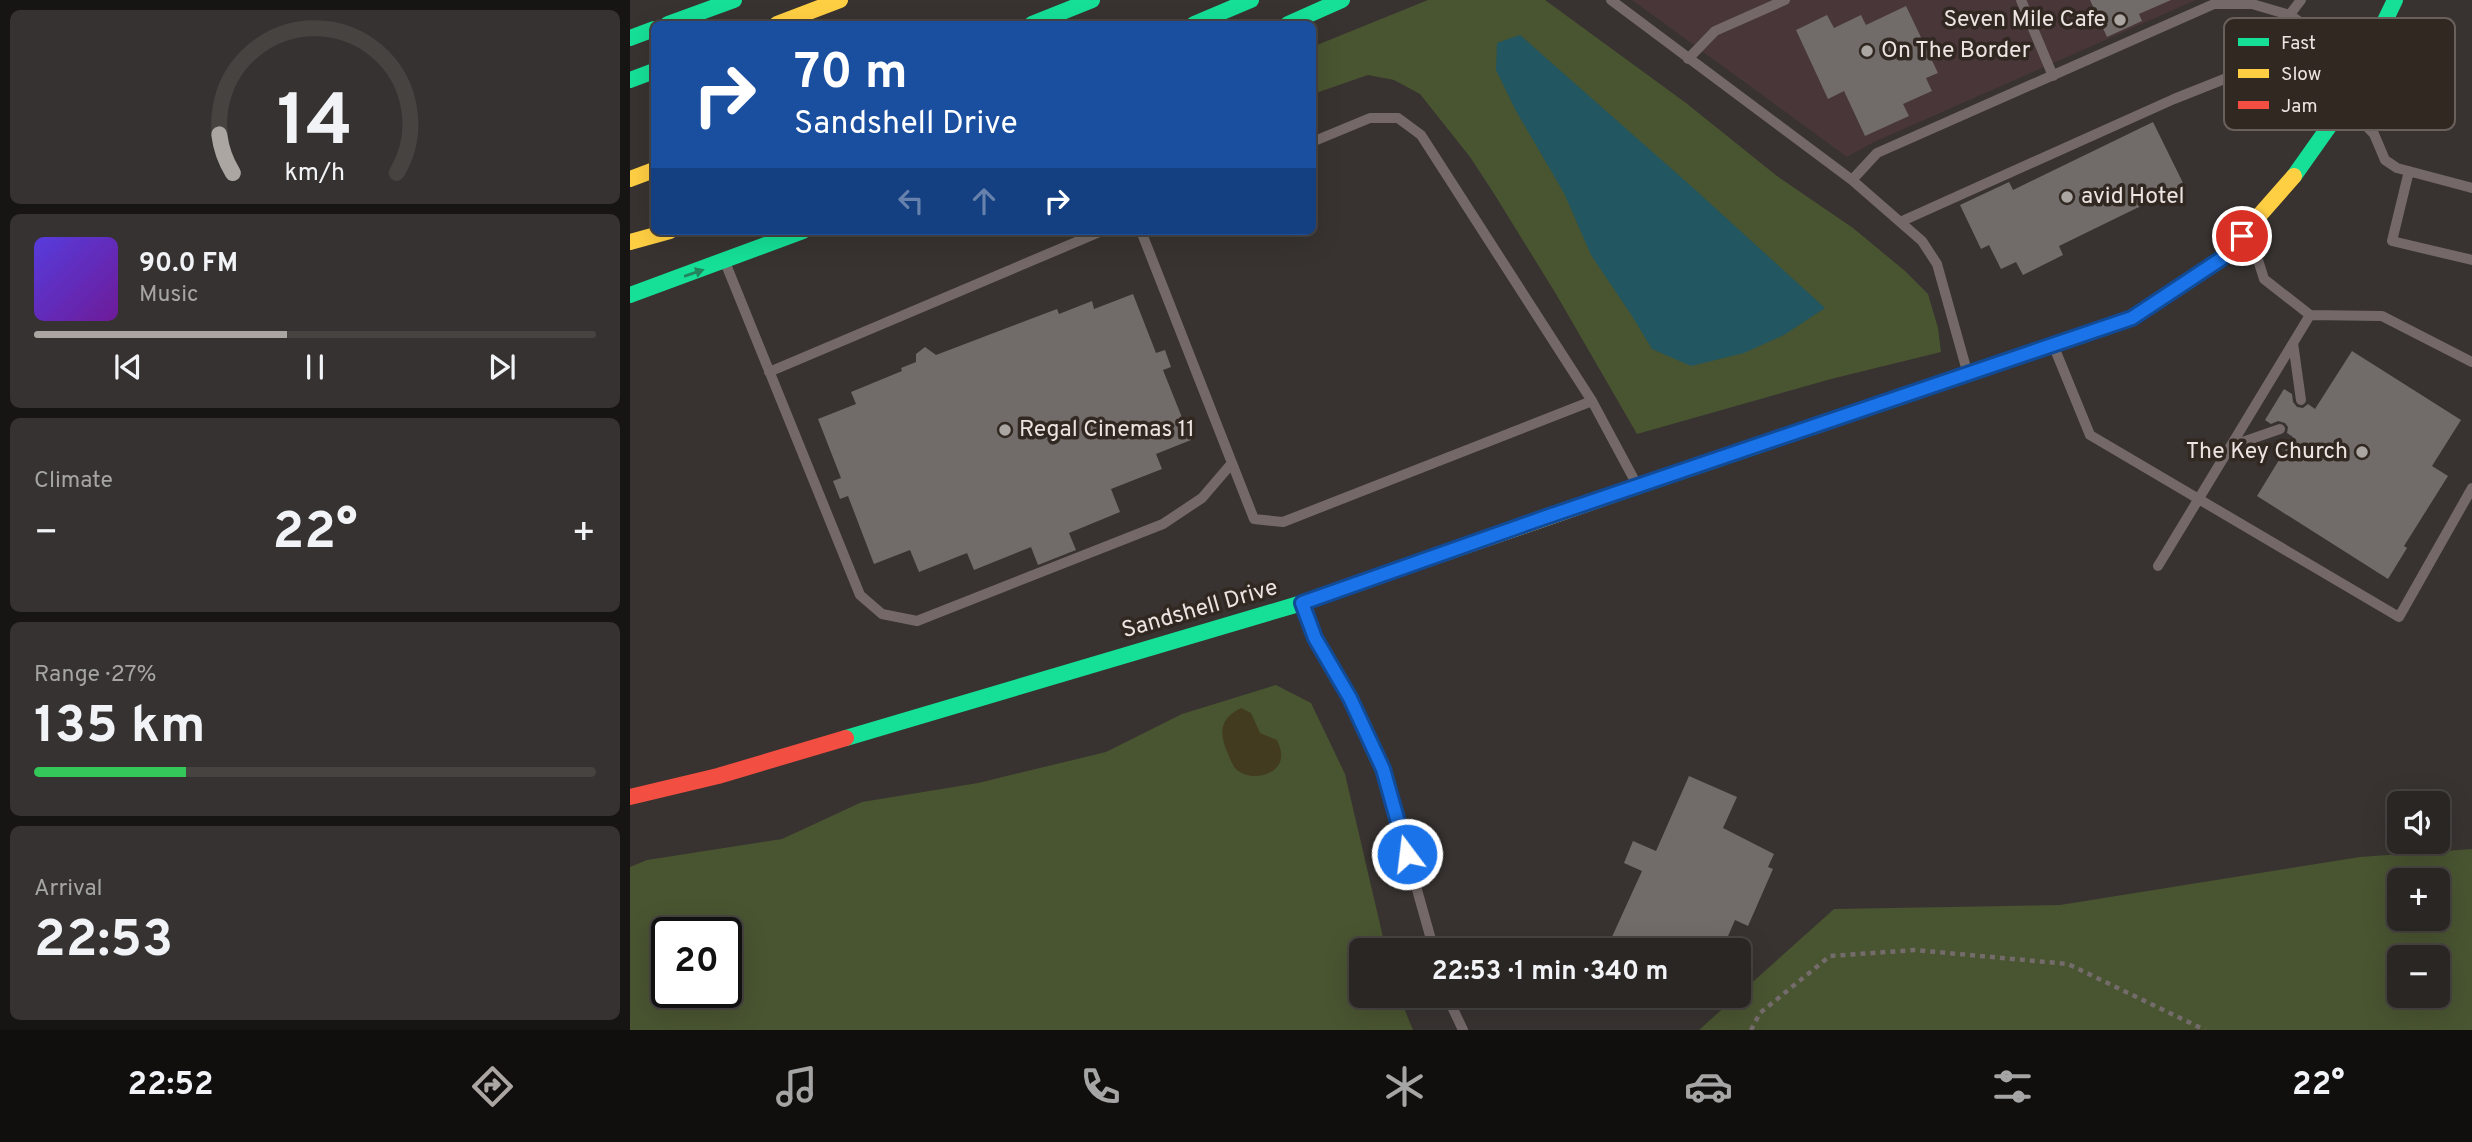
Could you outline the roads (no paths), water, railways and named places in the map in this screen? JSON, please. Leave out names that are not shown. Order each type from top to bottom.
[{"type":"main road","points":[[676,21],[734,0]]},
{"type":"main road","points":[[785,21],[840,0]]},
{"type":"main road","points":[[1040,21],[1092,0]]},
{"type":"main road","points":[[1201,21],[1251,0]]},
{"type":"main road","points":[[1295,21],[1342,0]]},
{"type":"main road","name":"Sandshell Drive","points":[[2386,18],[2395,0]]},
{"type":"main road","points":[[630,38],[651,30]]},
{"type":"main road","points":[[630,80],[651,72]]},
{"type":"main road","name":"Sandshell Drive","points":[[630,797],[718,776],[1302,603],[2132,318],[2221,259],[2286,188],[2326,130]]},
{"type":"main road","points":[[630,179],[651,171]]},
{"type":"main road","points":[[630,242],[655,235]]},
{"type":"main road","points":[[630,295],[793,235]]},
{"type":"lane","points":[[1611,0],[1852,180],[1922,241],[1937,264],[1967,374]]},
{"type":"lane","points":[[1688,59],[1714,31],[1785,0]]},
{"type":"lane","points":[[2021,0],[2053,76]]},
{"type":"lane","points":[[2288,18],[2301,0]]},
{"type":"lane","points":[[1852,180],[1877,153],[2213,2],[2252,4],[2294,18]]},
{"type":"lane","points":[[1900,222],[2224,79]]},
{"type":"lane","points":[[1316,140],[1370,118],[1398,118],[1421,135],[1592,401],[1637,486]]},
{"type":"lane","points":[[2370,130],[2385,160],[2396,168],[2472,188]]},
{"type":"lane","points":[[2409,171],[2392,241],[2472,260]]},
{"type":"lane","points":[[769,372],[1093,235]]},
{"type":"lane","points":[[1143,235],[1254,519],[1283,522],[1592,401]]},
{"type":"lane","points":[[2242,236],[2258,260],[2264,279],[2310,315],[2382,316],[2472,362]]},
{"type":"lane","points":[[725,262],[860,595],[882,614],[917,621],[1163,524],[1202,498],[1232,463]]},
{"type":"lane","points":[[2158,566],[2310,315]]},
{"type":"lane","points":[[2293,343],[2301,400]]},
{"type":"lane","points":[[2053,345],[2090,435],[2399,617],[2472,488]]},
{"type":"lane","points":[[2231,446],[2280,429]]},
{"type":"lane","points":[[1302,603],[1315,638],[1350,698],[1383,769],[1431,938]]},
{"type":"lane","points":[[1453,1008],[1464,1030]]},
{"type":"water","points":[[1520,35],[1825,308],[1784,335],[1744,353],[1691,366],[1652,349],[1591,255],[1564,193],[1516,111],[1496,70],[1497,43]]},
{"type":"place","name":"Seven Mile Cafe","points":[[2120,20]]},
{"type":"place","name":"On The Border","points":[[1867,51]]},
{"type":"place","name":"avid Hotel","points":[[2067,197]]},
{"type":"place","name":"Regal Cinemas 11","points":[[1005,430]]},
{"type":"place","name":"The Key Church","points":[[2362,452]]}]
